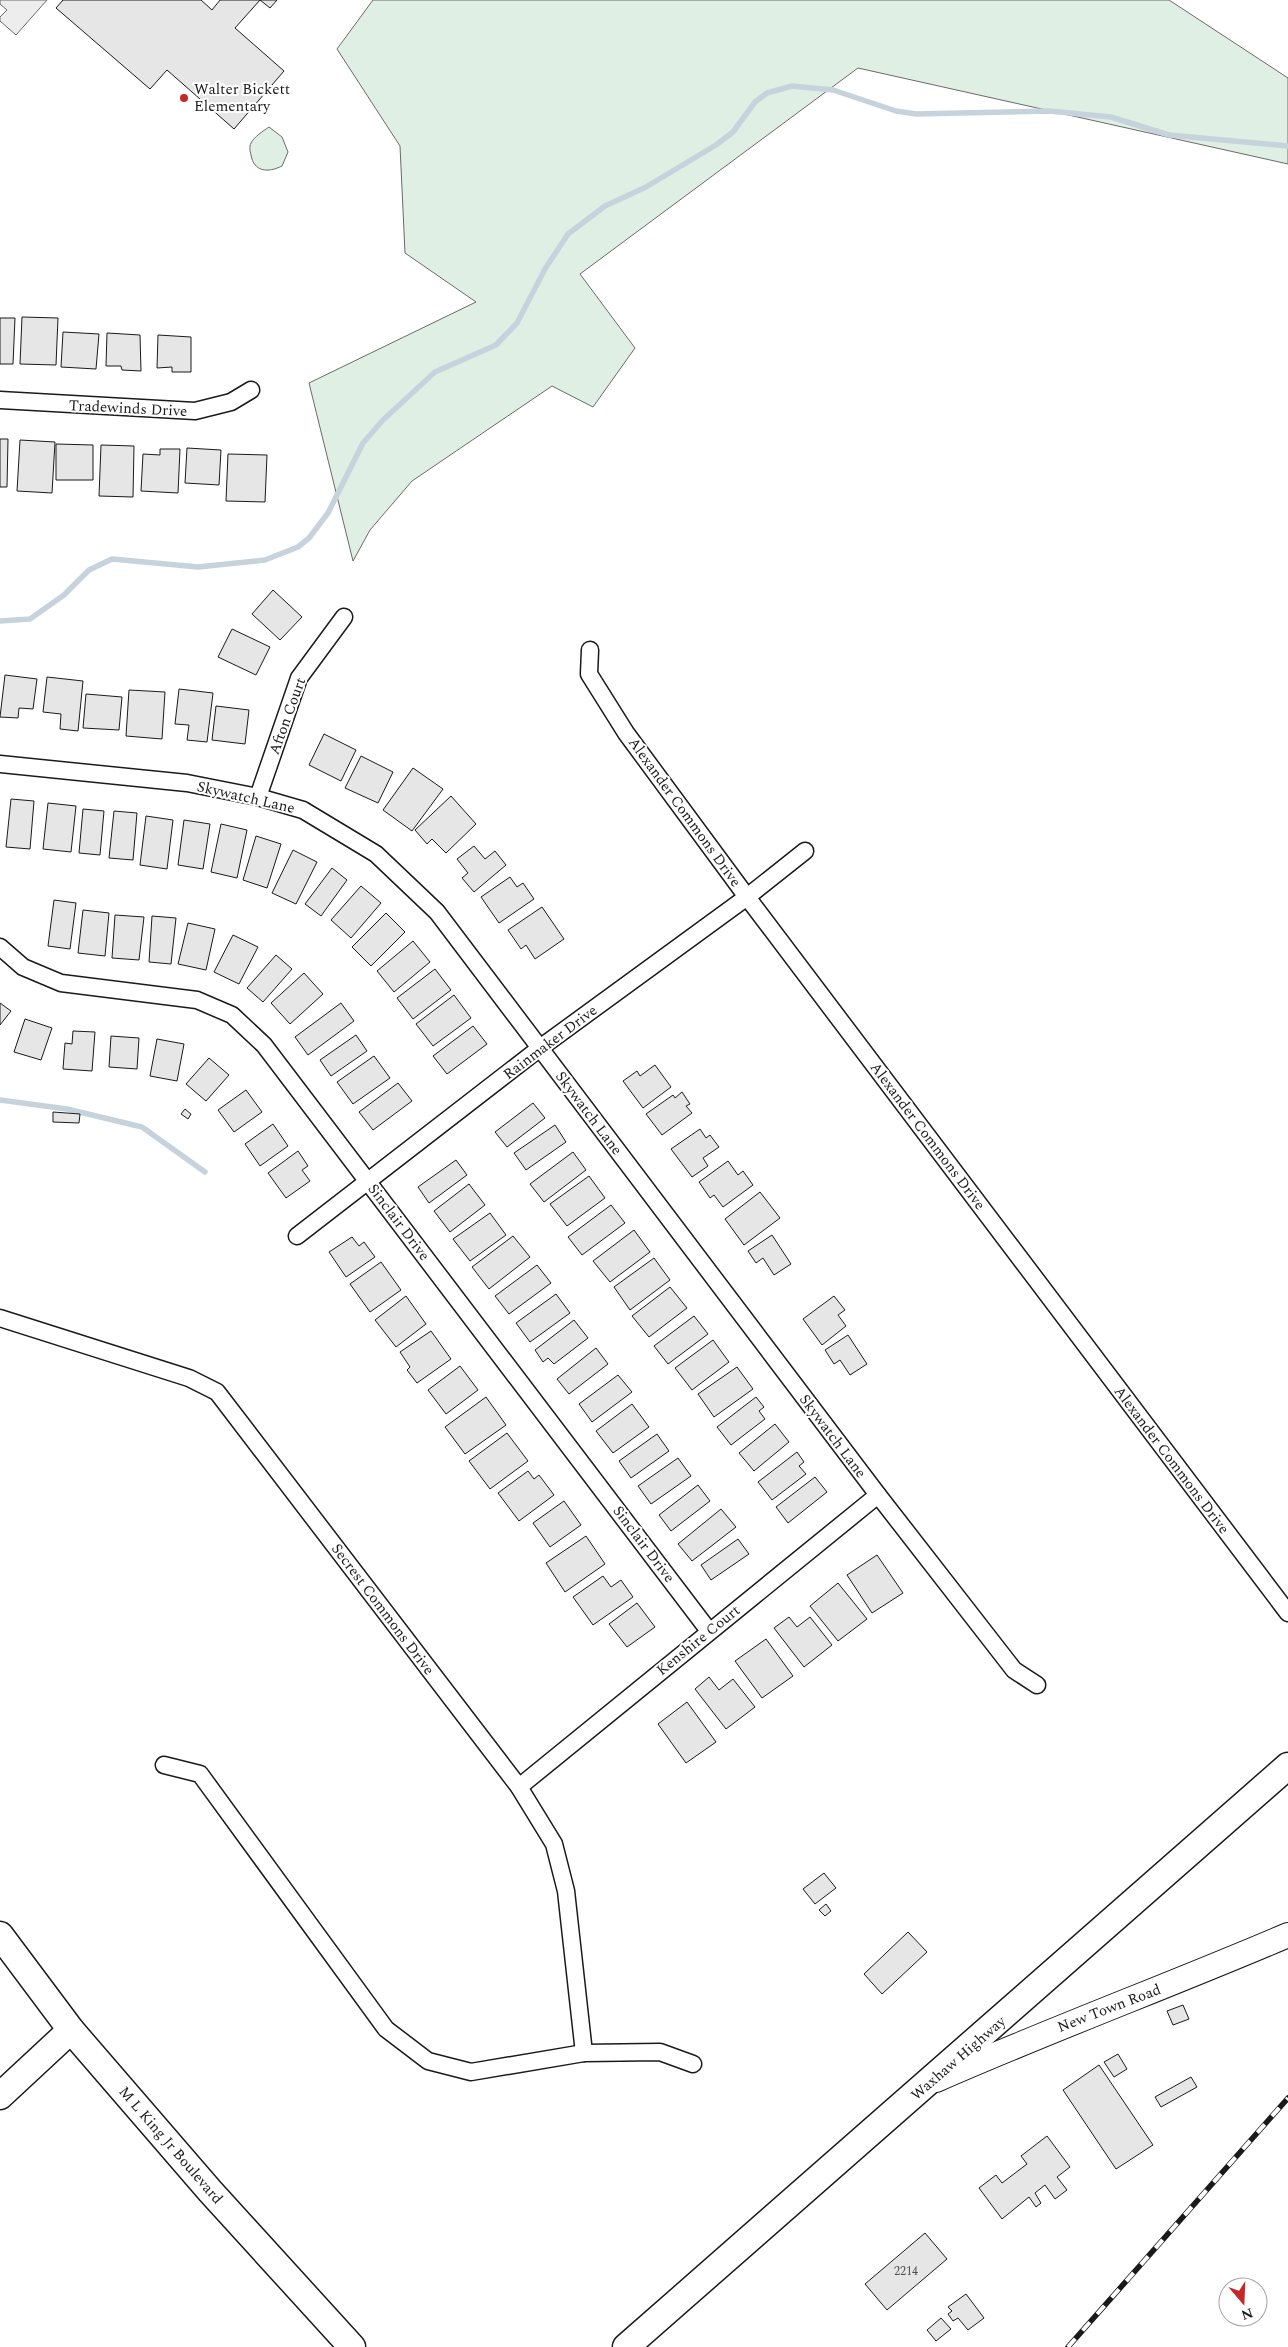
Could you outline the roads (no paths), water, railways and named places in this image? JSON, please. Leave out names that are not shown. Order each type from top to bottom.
[{"type":"main road","name":"Waxhaw Highway","points":[[626,2347],[931,2082],[1288,1766]]},
{"type":"main road","name":"New Town Road","points":[[931,2082],[1036,2036],[1216,1966],[1288,1935]]},
{"type":"main road","name":"M L King Jr Boulevard","points":[[0,1936],[71,2030],[210,2190],[352,2347]]},
{"type":"main road","points":[[0,2096],[71,2030]]},
{"type":"street","name":"Tradewinds Drive","points":[[0,400],[194,411],[231,402],[251,390]]},
{"type":"street","name":"Afton Court","points":[[258,797],[299,678],[344,617]]},
{"type":"street","name":"Alexander Commons Drive","points":[[590,650],[589,674],[626,733],[1288,1613]]},
{"type":"street","name":"Skywatch Lane","points":[[0,764],[187,783],[258,797],[303,810],[376,854],[437,912],[878,1495],[1014,1670],[1037,1685]]},
{"type":"street","name":"Rainmaker Drive","points":[[297,1236],[540,1048],[748,897],[805,852]]},
{"type":"street","name":"Sinclair Drive","points":[[0,947],[23,967],[61,983],[197,1000],[232,1016],[264,1045],[709,1631]]},
{"type":"street","name":"Secrest Commons Drive","points":[[0,1318],[189,1378],[217,1392],[519,1787],[554,1844],[566,1891],[584,2053]]},
{"type":"street","name":"Kenshire Court","points":[[519,1787],[878,1495]]},
{"type":"street","points":[[164,1765],[200,1774],[386,2029],[428,2061],[471,2072],[584,2053],[660,2052],[693,2064]]},
{"type":"waterway","points":[[0,621],[30,619],[64,595],[89,570],[112,559],[198,567],[265,560],[298,547],[309,538],[328,513],[363,443],[383,420],[435,372],[496,345],[517,323],[545,269],[568,234],[605,206],[646,187],[716,145],[733,132],[755,102],[767,93],[792,86],[833,90],[896,111],[916,114],[1049,111],[1111,117],[1169,135],[1288,146]]},
{"type":"waterway","points":[[0,1100],[67,1109],[142,1127],[205,1172]]},
{"type":"railway","points":[[1068,2347],[1288,2098]]},
{"type":"place","name":"Walter Bickett Elementary","points":[[184,98]]}]
